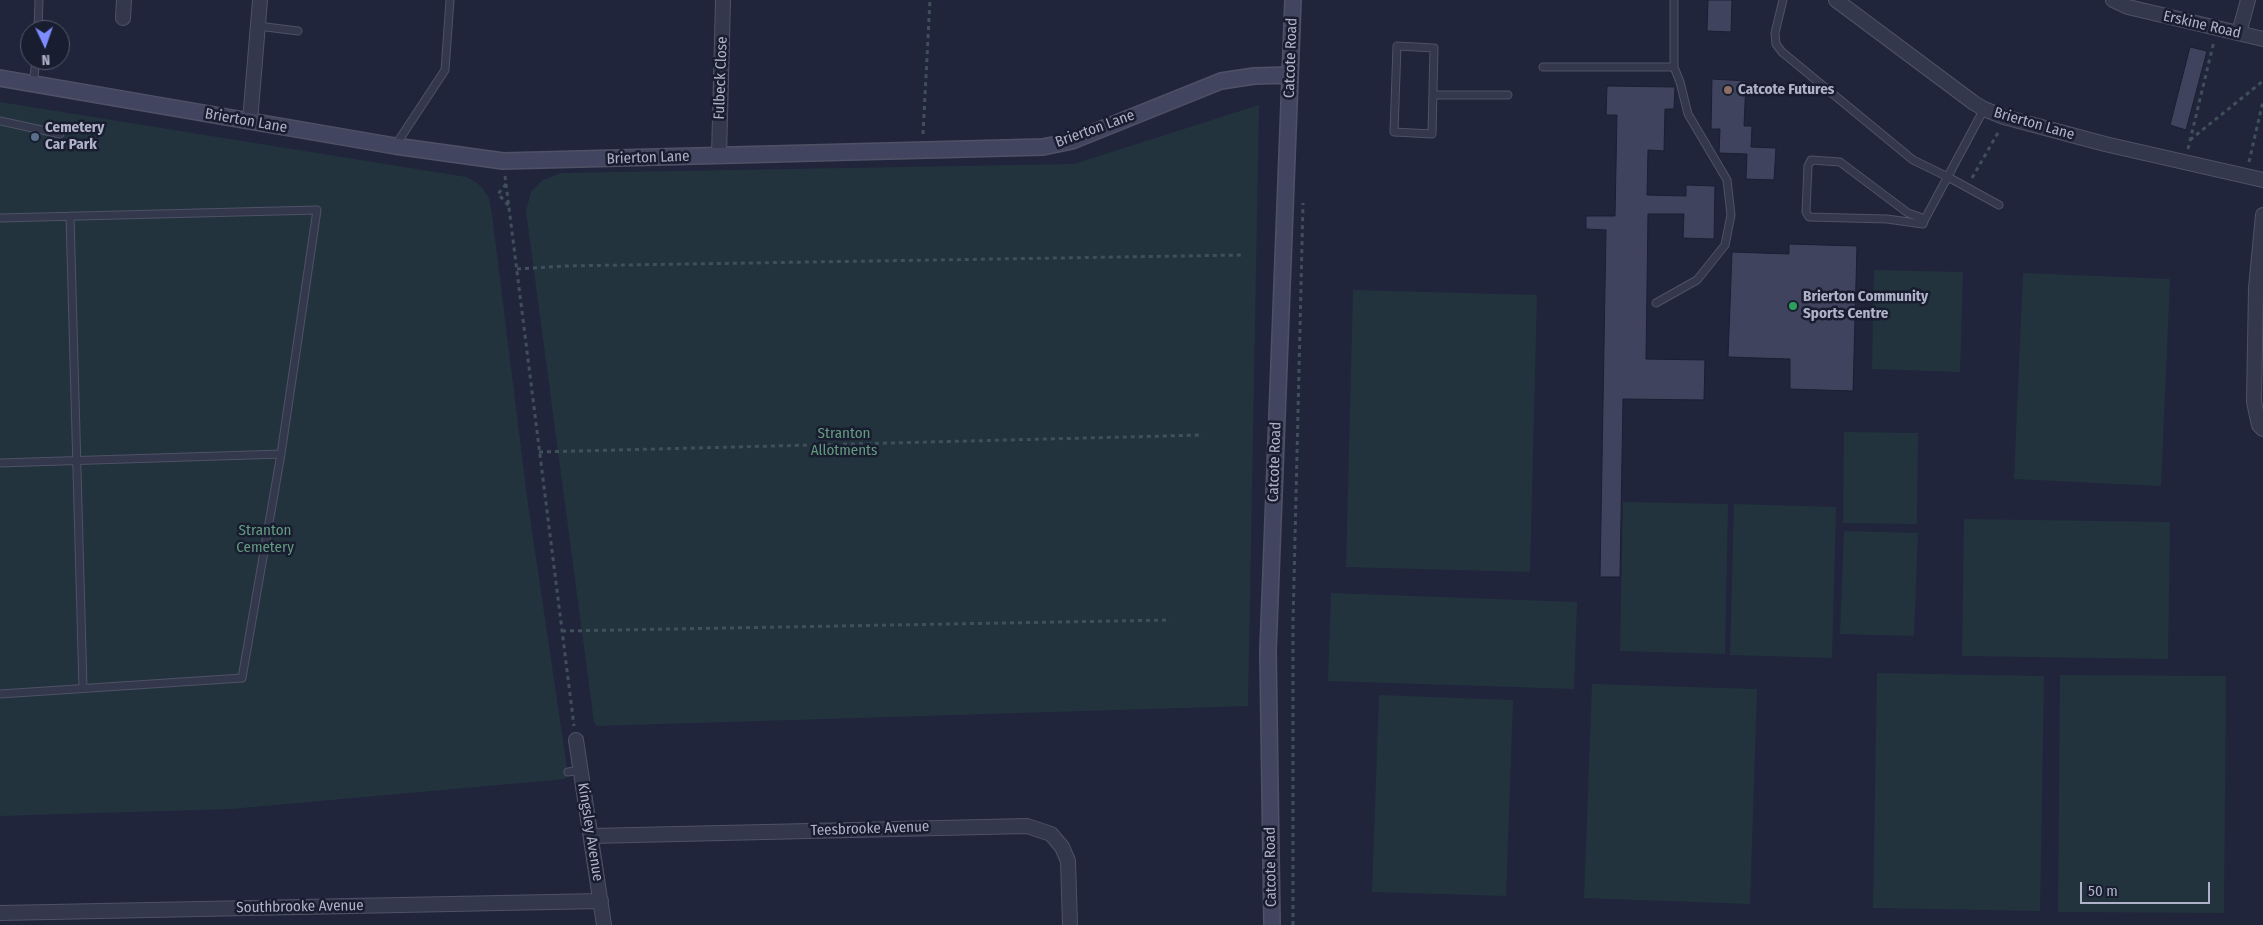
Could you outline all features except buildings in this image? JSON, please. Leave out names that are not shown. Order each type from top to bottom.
[{"type":"street","points":[[123,18],[124,0]]},
{"type":"street","points":[[250,121],[260,0]]},
{"type":"street","name":"Fulbeck Close","points":[[720,156],[723,0]]},
{"type":"street","name":"Catcote Road","points":[[1272,925],[1268,651],[1293,0]]},
{"type":"street","name":"Brierton Lane","points":[[1836,0],[1974,104],[1984,109],[2004,117],[2105,144],[2263,180]]},
{"type":"street","name":"Erskine Road","points":[[2113,0],[2128,7],[2263,39]]},
{"type":"street","points":[[2239,33],[2248,0]]},
{"type":"street","name":"Brierton Lane","points":[[0,78],[395,146],[503,161],[1024,148],[1072,141],[1221,81],[1254,76],[1290,75]]},
{"type":"street","points":[[2263,214],[2254,402],[2260,425],[2263,429]]},
{"type":"street","name":"Kingsley Avenue","points":[[575,735],[574,771],[591,836],[604,925]]},
{"type":"street","name":"Teesbrooke Avenue","points":[[591,836],[1027,826],[1050,834],[1062,847],[1068,861],[1070,925]]},
{"type":"street","name":"Southbrooke Avenue","points":[[0,913],[601,901]]},
{"type":"lane","points":[[38,20],[39,0]]},
{"type":"lane","points":[[395,146],[445,70],[450,0]]},
{"type":"lane","points":[[1656,303],[1698,280],[1725,245],[1731,215],[1727,180],[1688,114],[1674,66],[1674,0]]},
{"type":"lane","points":[[1783,0],[1775,33],[1776,44],[1782,52],[1913,160],[1999,205]]},
{"type":"lane","points":[[258,26],[298,31]]},
{"type":"lane","points":[[1397,46],[1434,48],[1434,95],[1432,134],[1394,132],[1397,46]]},
{"type":"lane","points":[[1543,67],[1674,66]]},
{"type":"lane","points":[[33,85],[35,70]]},
{"type":"lane","points":[[1434,95],[1508,95]]},
{"type":"lane","points":[[1926,219],[1908,213],[1840,162],[1812,160],[1808,166],[1806,212],[1809,217],[1887,219],[1922,224],[1926,219],[1984,109]]},
{"type":"lane","points":[[0,121],[60,134]]},
{"type":"lane","points":[[0,218],[317,210],[281,454],[242,678],[0,694]]},
{"type":"lane","points":[[70,216],[75,461],[83,688]]},
{"type":"lane","points":[[0,463],[281,454]]},
{"type":"path","points":[[922,151],[930,0]]},
{"type":"path","points":[[2185,162],[2217,28]]},
{"type":"path","points":[[2190,140],[2263,81]]},
{"type":"path","points":[[2246,176],[2263,101]]},
{"type":"path","points":[[1966,187],[1997,135],[2004,117]]},
{"type":"path","points":[[503,161],[575,735]]},
{"type":"path","points":[[506,183],[498,194],[509,206]]},
{"type":"path","points":[[1293,925],[1293,622],[1303,198]]},
{"type":"path","points":[[517,270],[564,266],[1243,255]]},
{"type":"path","points":[[539,452],[1203,435]]},
{"type":"path","points":[[562,631],[1170,620]]},
{"type":"green space","name":"Stranton Cemetery","points":[[0,102],[466,177],[476,182],[483,189],[489,198],[492,215],[528,504],[568,774],[565,779],[231,809],[0,816]]},
{"type":"green space","name":"Stranton Allotments","points":[[1259,105],[1248,706],[597,726],[594,722],[526,211],[531,192],[543,180],[561,173],[1074,164]]},
{"type":"green space","points":[[1874,270],[1963,272],[1960,372],[1872,369]]},
{"type":"green space","points":[[2023,273],[2170,279],[2161,486],[2014,479]]},
{"type":"green space","points":[[1353,290],[1537,295],[1530,572],[1346,567]]},
{"type":"green space","points":[[1844,432],[1918,433],[1917,524],[1843,523]]},
{"type":"green space","points":[[1623,502],[1728,504],[1725,654],[1620,651]]},
{"type":"green space","points":[[1734,504],[1836,507],[1832,658],[1730,655]]},
{"type":"green space","points":[[1964,519],[2170,522],[2168,659],[1962,656]]},
{"type":"green space","points":[[1844,531],[1918,533],[1914,636],[1840,634]]},
{"type":"green space","points":[[1331,593],[1577,602],[1574,689],[1328,681]]},
{"type":"green space","points":[[1877,673],[2044,676],[2040,911],[1873,908]]},
{"type":"green space","points":[[2060,675],[2226,676],[2224,913],[2058,912]]},
{"type":"green space","points":[[1592,684],[1757,689],[1750,904],[1584,898]]},
{"type":"green space","points":[[1379,695],[1513,700],[1506,896],[1372,892]]},
{"type":"place","name":"Catcote Futures","points":[[1728,90]]},
{"type":"place","name":"Cemetery Car Park","points":[[35,137]]},
{"type":"place","name":"Brierton Community Sports Centre","points":[[1793,306]]}]
